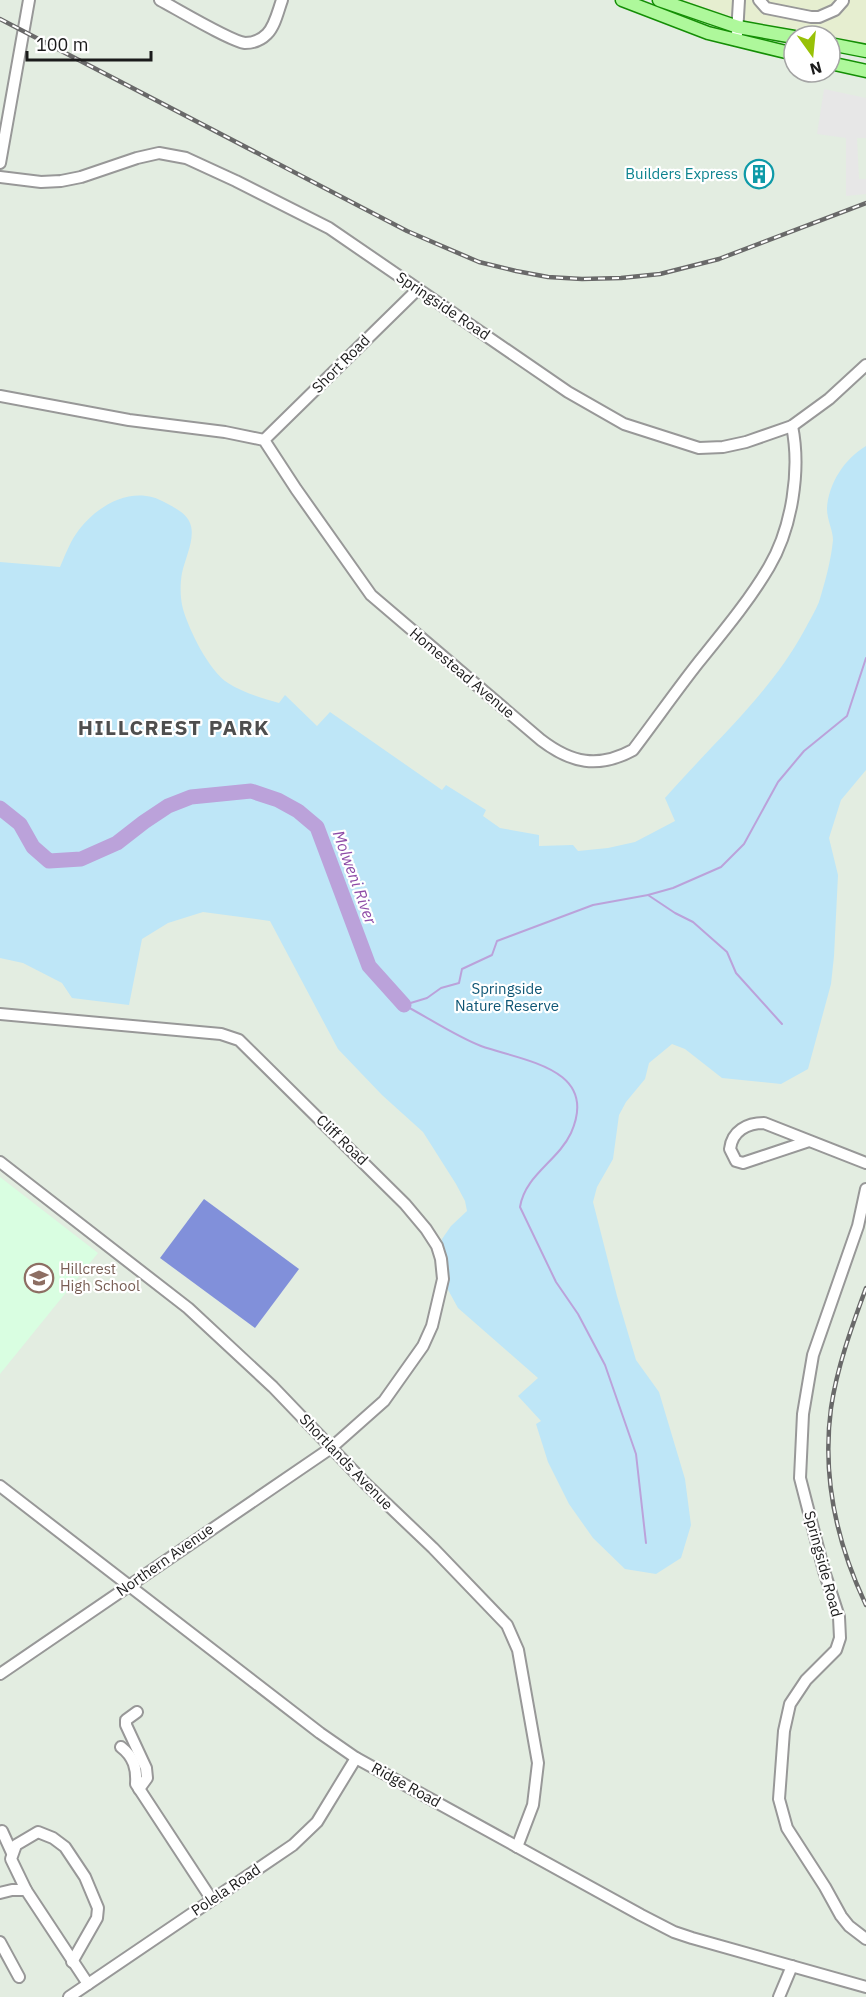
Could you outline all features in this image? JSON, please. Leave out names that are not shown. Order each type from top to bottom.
[{"type":"main road","points":[[622,0],[708,33],[782,51]]},
{"type":"main road","points":[[659,0],[738,27],[782,35]]},
{"type":"main road","points":[[842,46],[866,51]]},
{"type":"main road","points":[[842,66],[866,71]]},
{"type":"street","points":[[0,163],[29,0]]},
{"type":"street","points":[[160,0],[223,33],[248,43],[260,40],[269,33],[282,0]]},
{"type":"street","points":[[736,41],[739,0]]},
{"type":"street","points":[[759,0],[766,8],[811,17],[835,10],[842,0]]},
{"type":"street","name":"Springside Road","points":[[0,177],[41,182],[61,181],[159,153],[177,155],[236,181],[329,228],[568,392],[624,424],[699,448],[723,447],[746,442],[792,426],[821,406],[866,365]]},
{"type":"street","name":"Short Road","points":[[264,440],[417,289]]},
{"type":"street","points":[[0,396],[129,420],[225,432],[264,440]]},
{"type":"street","name":"Homestead Avenue","points":[[264,440],[364,587],[380,604],[554,750],[568,758],[602,761],[622,756],[633,750],[770,566],[780,544],[792,503],[797,457],[792,426]]},
{"type":"street","name":"Cliff Road","points":[[0,1014],[233,1036],[248,1047],[386,1183],[426,1229],[439,1252],[443,1270],[432,1326],[416,1357],[384,1401],[331,1448]]},
{"type":"street","points":[[809,1141],[743,1163],[736,1161],[730,1149],[732,1138],[741,1129],[764,1123],[866,1163]]},
{"type":"street","name":"Shortlands Avenue","points":[[0,1162],[188,1308],[242,1356],[331,1448],[496,1611],[507,1625],[518,1650],[538,1763],[533,1805],[517,1847]]},
{"type":"street","name":"Springside Road","points":[[866,1189],[858,1226],[813,1355],[802,1414],[800,1478],[824,1571],[839,1617],[840,1638],[836,1650],[806,1680],[793,1699],[784,1731],[779,1799],[787,1828],[841,1916],[849,1926],[866,1939]]},
{"type":"street","name":"Northern Avenue","points":[[0,1674],[331,1448]]},
{"type":"street","name":"Ridge Road","points":[[0,1486],[356,1758],[674,1932],[866,1987]]},
{"type":"street","points":[[137,1712],[126,1720],[126,1725],[146,1768],[147,1778],[139,1789]]},
{"type":"street","points":[[121,1748],[130,1754],[135,1764],[136,1784],[212,1900]]},
{"type":"street","name":"Polela Road","points":[[69,1997],[293,1845],[310,1831],[356,1758]]},
{"type":"street","points":[[2,1831],[12,1853]]},
{"type":"street","points":[[72,1962],[97,1918],[98,1908],[85,1877],[60,1842],[38,1832],[16,1845],[11,1859],[26,1890],[72,1962],[88,1984]]},
{"type":"street","points":[[0,1893],[26,1890]]},
{"type":"street","points":[[0,1942],[20,1977]]},
{"type":"street","points":[[779,1997],[792,1966]]},
{"type":"shaded area","points":[[659,0],[866,0],[866,51],[842,46],[842,24],[782,24],[782,33]]},
{"type":"shaded area","points":[[824,89],[866,98],[866,138],[857,138],[859,179],[866,179],[866,194],[846,196],[846,138],[817,134]]},
{"type":"shaded area","name":"Hillcrest High School","points":[[0,1177],[98,1253],[0,1374]]},
{"type":"shaded area","points":[[204,1199],[299,1269],[255,1328],[160,1258]]},
{"type":"green space","name":"Springside Nature Reserve","points":[[866,446],[866,770],[841,800],[829,838],[838,875],[834,956],[831,984],[808,1069],[781,1084],[722,1078],[685,1049],[672,1044],[649,1063],[645,1079],[626,1102],[619,1115],[613,1159],[597,1187],[593,1202],[636,1360],[659,1392],[685,1479],[691,1525],[681,1558],[656,1574],[625,1569],[593,1538],[569,1504],[548,1462],[536,1424],[541,1421],[518,1396],[538,1378],[458,1308],[447,1288],[442,1239],[451,1226],[467,1211],[465,1201],[456,1184],[423,1132],[382,1095],[338,1049],[270,921],[203,912],[168,923],[142,939],[129,1005],[72,998],[62,983],[23,963],[0,958],[0,562],[60,567],[76,534],[93,515],[104,507],[116,500],[141,495],[166,503],[186,516],[192,529],[181,582],[181,600],[186,618],[207,660],[228,683],[253,695],[279,703],[285,695],[317,726],[330,712],[442,790],[446,785],[486,810],[483,816],[500,828],[539,835],[539,846],[573,845],[578,851],[608,848],[635,842],[675,821],[665,798],[757,698],[790,654],[817,606],[828,571],[833,540],[827,509],[834,481],[851,457]]},
{"type":"waterway","points":[[404,1005],[427,998],[441,988],[459,983],[462,969],[492,955],[497,941],[593,905],[673,888],[721,867],[744,844],[778,782],[804,751],[847,716],[866,658]]},
{"type":"waterway","name":"Molweni River","points":[[0,808],[20,824],[33,847],[49,861],[81,859],[117,843],[168,806],[191,797],[251,791],[278,800],[298,811],[317,827],[369,966],[404,1005]]},
{"type":"waterway","points":[[648,895],[693,922],[727,952],[736,973],[782,1024]]},
{"type":"waterway","points":[[404,1005],[481,1046],[536,1063],[553,1071],[566,1081],[575,1094],[577,1111],[571,1133],[558,1152],[528,1186],[520,1207],[556,1282],[578,1314],[605,1365],[636,1454],[646,1543]]},
{"type":"railway","points":[[0,19],[407,231],[479,262],[516,271],[548,277],[582,279],[660,274],[719,259],[866,203]]},
{"type":"railway","points":[[866,1288],[837,1377],[829,1433],[830,1484],[834,1509],[847,1558],[866,1605]]},
{"type":"place","name":"Builders Express","points":[[759,174]]},
{"type":"place","name":"Hillcrest High School","points":[[39,1278]]},
{"type":"district","name":"HILLCREST PARK","points":[[174,728]]}]
